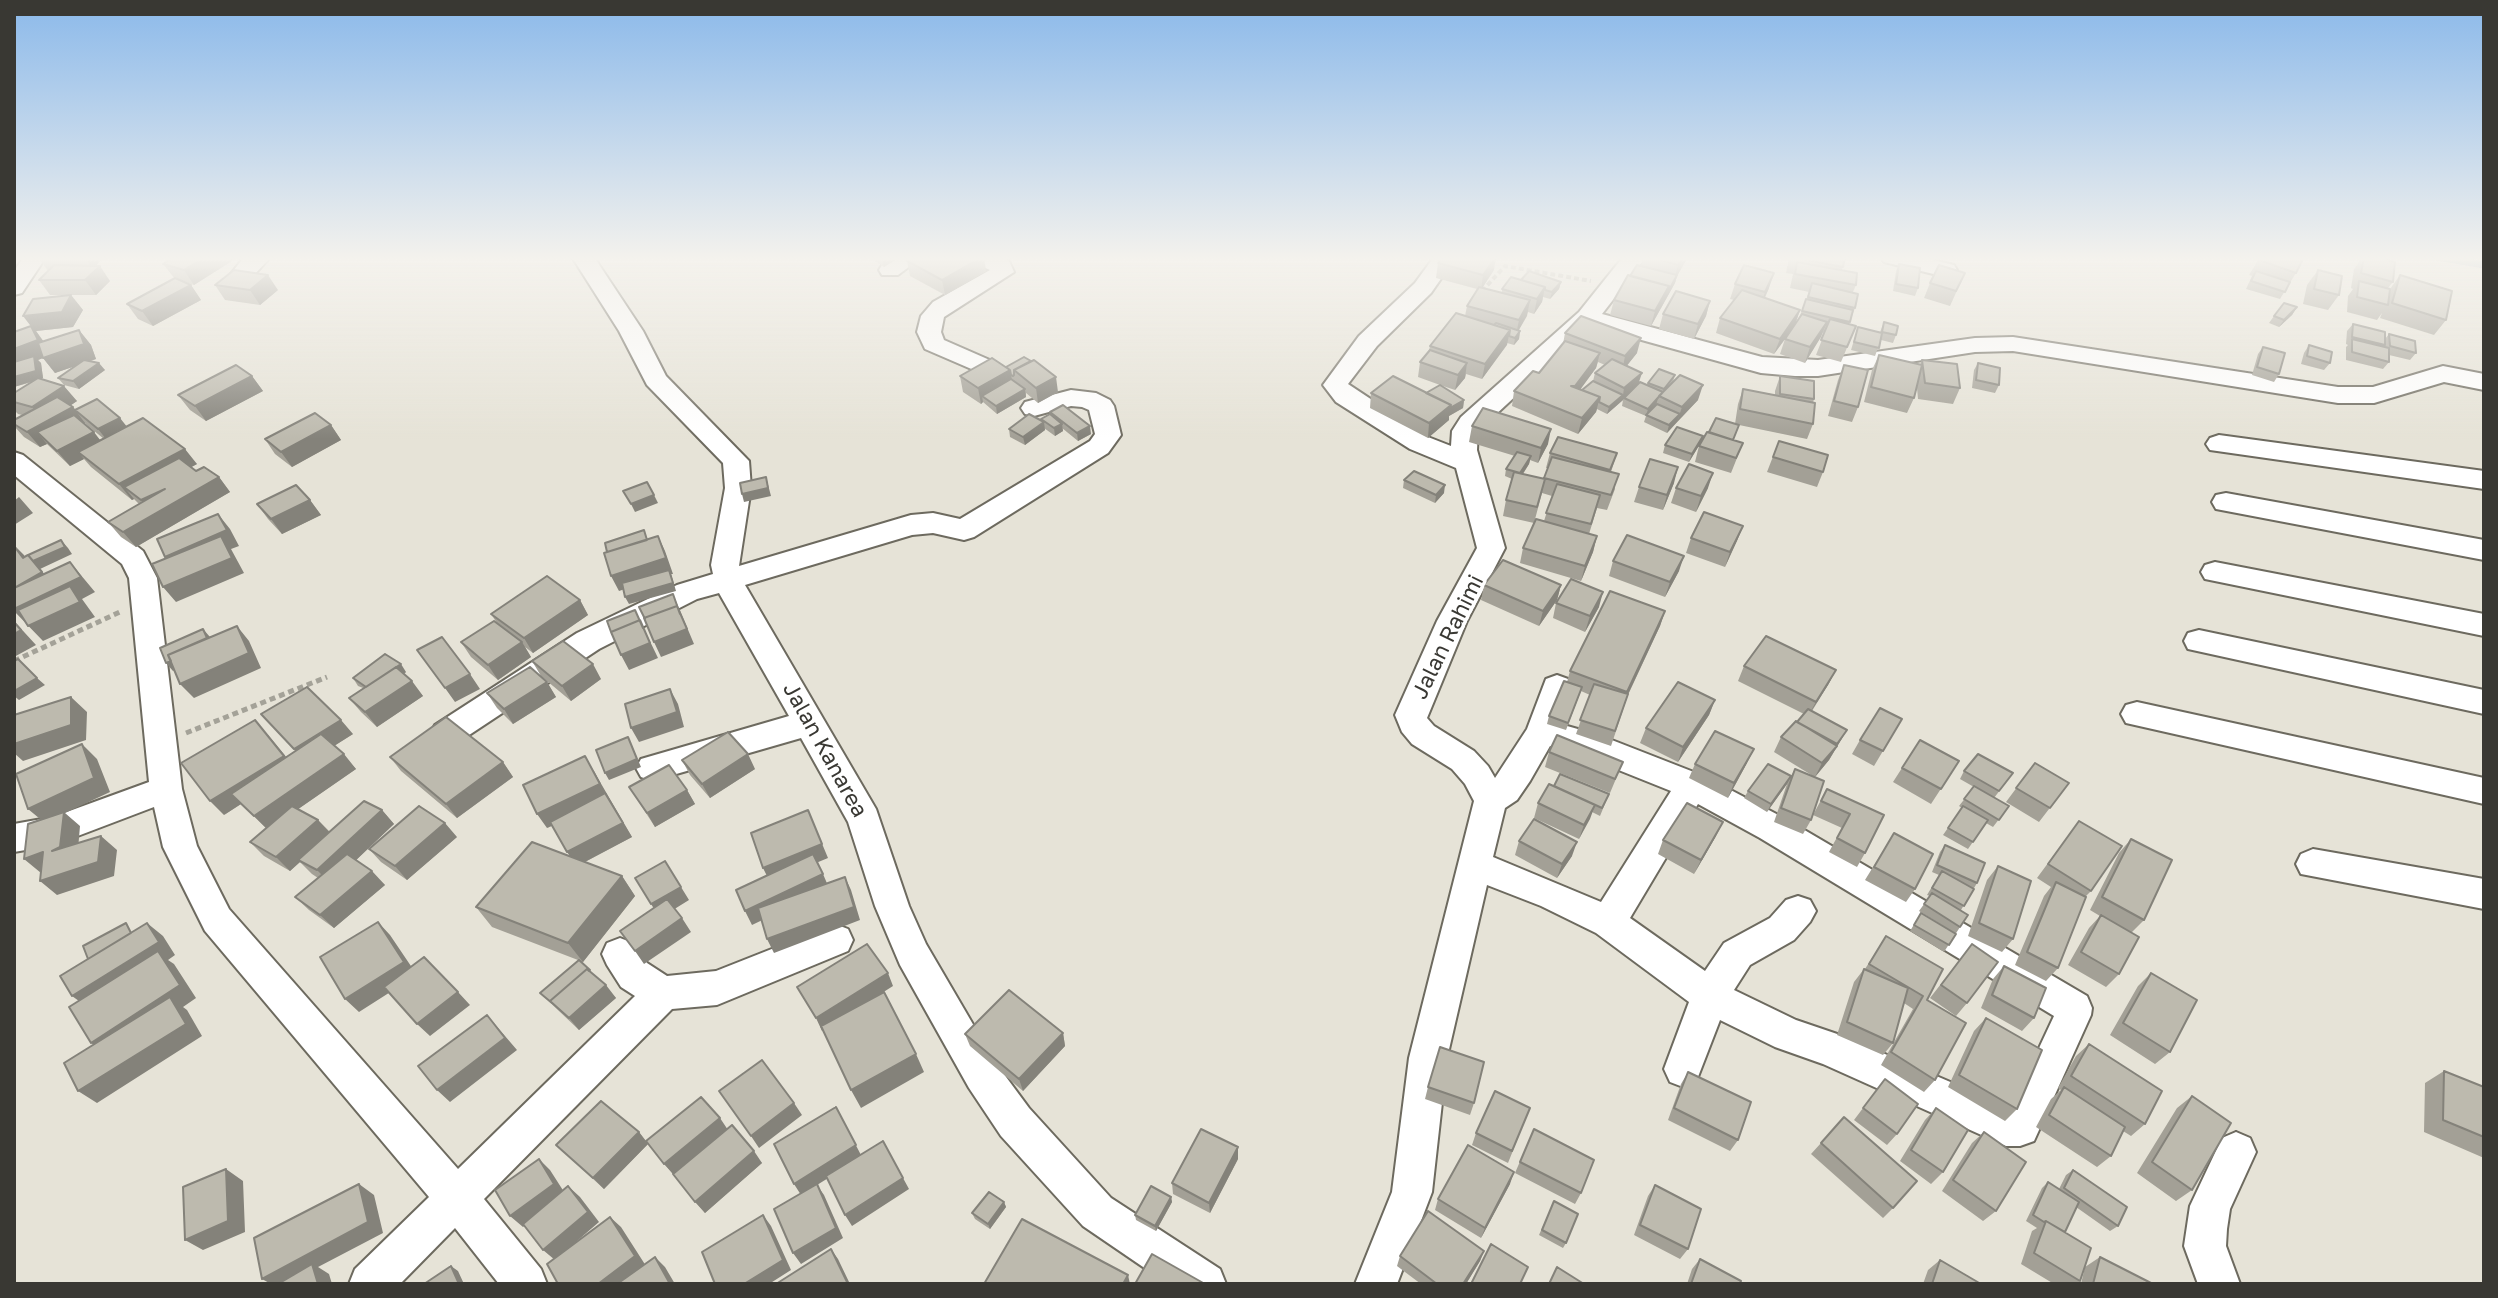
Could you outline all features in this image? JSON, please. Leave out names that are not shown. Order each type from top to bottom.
[{"type":"street","name":"Jalan Kanarea","points":[[622,318],[656,380],[686,414],[706,427],[736,461],[738,488],[725,565],[728,578],[741,606],[864,819],[892,906],[934,995],[982,1075],[1015,1122],[1097,1212],[1205,1284]]},
{"type":"street","points":[[933,318],[929,332],[934,344],[983,366]]},
{"type":"street","points":[[1392,318],[1368,341],[1335,385],[1345,396],[1419,443],[1467,463]]},
{"type":"street","name":"Jalan Rahimi","points":[[1490,801],[1477,775],[1463,760],[1423,735],[1413,723],[1411,715],[1452,621],[1491,548],[1463,440],[1470,423],[1586,318]]},
{"type":"street","points":[[1589,318],[1761,365],[1795,368],[1818,368],[1975,345],[2013,344],[2338,395],[2374,395],[2443,374],[2484,382]]},
{"type":"street","points":[[446,734],[588,641],[687,592],[921,523],[964,530],[1099,447],[1108,435],[1101,406],[1087,399],[1071,398],[1034,408]]},
{"type":"street","points":[[2219,444],[2484,480]]},
{"type":"street","points":[[15,464],[133,558],[143,578],[166,789],[180,847],[217,920],[456,1197],[526,1284]]},
{"type":"street","points":[[2226,502],[2484,550]]},
{"type":"street","points":[[2215,572],[2484,625]]},
{"type":"street","points":[[2199,641],[2484,702]]},
{"type":"street","points":[[1376,1284],[1412,1192],[1422,1090],[1449,963],[1490,801],[1505,790],[1519,772],[1542,731],[1557,687]]},
{"type":"street","points":[[2137,714],[2484,791]]},
{"type":"street","points":[[652,768],[810,723]]},
{"type":"street","points":[[1475,865],[1553,895],[1608,922],[1710,996],[1788,1035],[1830,1049],[2006,1127],[2024,1124],[2074,1011],[2070,1004],[1910,913],[1772,828],[1692,785],[1588,744],[1542,731]]},
{"type":"street","points":[[1608,922],[1692,785]]},
{"type":"street","points":[[14,838],[54,831],[166,789]]},
{"type":"street","points":[[2313,864],[2484,894]]},
{"type":"street","points":[[1683,1069],[1710,996],[1737,954],[1782,929],[1798,911]]},
{"type":"street","points":[[620,954],[634,975],[663,993],[717,988],[835,940]]},
{"type":"street","points":[[370,1284],[663,993]]},
{"type":"street","points":[[2219,1284],[2205,1246],[2206,1229],[2210,1206],[2236,1152]]},
{"type":"path","points":[[14,661],[144,603]]},
{"type":"path","points":[[162,742],[327,677]]},
{"type":"building","points":[[1452,318],[1471,318],[1510,330],[1485,364],[1430,346]]},
{"type":"building","points":[[1580,318],[1585,318],[1641,338],[1625,356],[1565,333]]},
{"type":"building","points":[[1676,318],[1701,318],[1698,324]]},
{"type":"building","points":[[1720,318],[1795,318],[1780,339]]},
{"type":"building","points":[[1800,318],[1827,322],[1810,347],[1785,339]]},
{"type":"building","points":[[1831,318],[1851,318],[1850,322]]},
{"type":"building","points":[[1830,319],[1856,326],[1847,347],[1821,340]]},
{"type":"building","points":[[1884,322],[1898,326],[1896,335],[1882,332]]},
{"type":"building","points":[[2353,324],[2385,332],[2385,345],[2352,337]]},
{"type":"building","points":[[1494,325],[1520,331],[1515,338],[1509,336],[1510,330]]},
{"type":"building","points":[[31,326],[38,340],[14,349],[14,332]]},
{"type":"building","points":[[1858,327],[1882,333],[1879,348],[1854,342]]},
{"type":"building","points":[[79,330],[84,344],[43,358],[38,343]]},
{"type":"building","points":[[2389,334],[2415,341],[2416,353],[2390,346]]},
{"type":"building","points":[[2352,339],[2389,348],[2389,362],[2352,352]]},
{"type":"building","points":[[1565,341],[1600,353],[1575,386],[1571,386],[1600,397],[1582,418],[1514,391],[1533,371],[1539,373]]},
{"type":"building","points":[[2309,345],[2332,352],[2330,363],[2307,356]]},
{"type":"building","points":[[2263,347],[2285,353],[2279,374],[2257,367]]},
{"type":"building","points":[[1430,350],[1467,363],[1458,375],[1420,362]]},
{"type":"building","points":[[1879,355],[1922,365],[1914,398],[1871,387]]},
{"type":"building","points":[[34,356],[36,371],[14,377],[14,362]]},
{"type":"building","points":[[1024,357],[1031,361],[1011,375],[1006,367]]},
{"type":"building","points":[[992,358],[1010,370],[978,388],[960,376]]},
{"type":"building","points":[[1612,359],[1642,373],[1624,388],[1595,373]]},
{"type":"building","points":[[84,360],[99,363],[73,381],[58,378]]},
{"type":"building","points":[[1034,360],[1056,377],[1036,388],[1014,370]]},
{"type":"building","points":[[1922,360],[1957,364],[1960,388],[1925,383]]},
{"type":"building","points":[[1978,363],[2000,368],[1999,385],[1976,380]]},
{"type":"building","points":[[236,365],[252,376],[195,406],[178,395]]},
{"type":"building","points":[[1844,365],[1868,370],[1858,407],[1834,401]]},
{"type":"building","points":[[1659,369],[1675,375],[1664,389],[1648,383]]},
{"type":"building","points":[[1680,375],[1703,385],[1682,407],[1659,396]]},
{"type":"building","points":[[1393,376],[1451,405],[1429,423],[1371,393]]},
{"type":"building","points":[[1780,376],[1814,381],[1814,399],[1780,394]]},
{"type":"building","points":[[38,378],[64,386],[32,407],[14,402],[14,393]]},
{"type":"building","points":[[1011,379],[1025,389],[996,406],[982,396]]},
{"type":"building","points":[[1593,381],[1623,395],[1609,407],[1599,402],[1600,397],[1582,390]]},
{"type":"building","points":[[1640,382],[1663,392],[1648,409],[1624,398]]},
{"type":"building","points":[[1440,385],[1464,400],[1450,408],[1451,405],[1426,393]]},
{"type":"building","points":[[1743,389],[1815,403],[1813,424],[1740,409]]},
{"type":"building","points":[[57,397],[73,407],[27,432],[14,424],[14,420]]},
{"type":"building","points":[[97,399],[120,418],[98,429],[75,410]]},
{"type":"building","points":[[1657,404],[1680,414],[1669,425],[1646,415]]},
{"type":"building","points":[[1063,405],[1090,426],[1077,433],[1050,412]]},
{"type":"building","points":[[1483,408],[1551,429],[1541,448],[1472,426]]},
{"type":"building","points":[[315,413],[331,425],[281,452],[265,439]]},
{"type":"building","points":[[1029,414],[1044,422],[1023,437],[1009,429]]},
{"type":"building","points":[[1050,414],[1062,424],[1054,428],[1041,419]]},
{"type":"building","points":[[74,415],[94,432],[57,451],[37,432]]},
{"type":"building","points":[[143,418],[185,449],[119,484],[78,452]]},
{"type":"building","points":[[1716,418],[1739,425],[1733,440],[1709,432]]},
{"type":"building","points":[[1677,427],[1703,436],[1692,454],[1665,445]]},
{"type":"building","points":[[1707,432],[1743,443],[1736,458],[1699,446]]},
{"type":"building","points":[[1558,437],[1617,453],[1610,470],[1550,453]]},
{"type":"building","points":[[1779,441],[1828,455],[1823,472],[1773,457]]},
{"type":"building","points":[[1517,452],[1531,456],[1520,473],[1506,469]]},
{"type":"building","points":[[1552,457],[1619,474],[1611,495],[1544,478]]},
{"type":"building","points":[[179,458],[196,471],[204,467],[219,477],[123,532],[108,522],[165,489],[141,500],[124,487]]},
{"type":"building","points":[[1650,459],[1678,467],[1667,495],[1639,487]]},
{"type":"building","points":[[1689,464],[1713,473],[1701,496],[1676,488]]},
{"type":"building","points":[[1414,471],[1445,485],[1436,495],[1404,480]]},
{"type":"building","points":[[1514,472],[1545,479],[1537,507],[1506,500]]},
{"type":"building","points":[[766,477],[768,488],[742,494],[740,483]]},
{"type":"building","points":[[647,482],[654,495],[631,504],[623,491]]},
{"type":"building","points":[[1557,484],[1600,495],[1591,524],[1546,513]]},
{"type":"building","points":[[296,485],[310,500],[271,519],[257,504]]},
{"type":"building","points":[[1704,512],[1743,526],[1730,552],[1691,538]]},
{"type":"building","points":[[218,514],[227,530],[165,557],[157,539]]},
{"type":"building","points":[[1536,519],[1597,536],[1585,566],[1523,548]]},
{"type":"building","points":[[644,530],[647,540],[607,552],[605,543]]},
{"type":"building","points":[[1627,535],[1684,556],[1670,582],[1613,561]]},
{"type":"building","points":[[221,536],[232,558],[163,587],[152,564]]},
{"type":"building","points":[[658,536],[666,558],[611,576],[604,553]]},
{"type":"building","points":[[61,540],[65,547],[33,561],[28,555]]},
{"type":"building","points":[[14,546],[23,558],[28,555],[42,572],[14,588]]},
{"type":"building","points":[[1503,560],[1561,585],[1543,611],[1484,585]]},
{"type":"building","points":[[70,562],[81,577],[14,609],[14,588]]},
{"type":"building","points":[[669,570],[673,583],[625,597],[622,583]]},
{"type":"building","points":[[547,576],[580,600],[524,638],[491,614]]},
{"type":"building","points":[[1571,579],[1603,592],[1590,616],[1556,603]]},
{"type":"building","points":[[70,586],[80,602],[28,626],[18,610]]},
{"type":"building","points":[[1610,591],[1665,611],[1627,692],[1570,671]]},
{"type":"building","points":[[673,594],[680,614],[677,606],[644,618],[639,607]]},
{"type":"building","points":[[677,606],[687,629],[654,642],[644,618]]},
{"type":"building","points":[[635,610],[640,620],[611,632],[607,621]]},
{"type":"building","points":[[640,620],[650,643],[621,655],[611,632]]},
{"type":"building","points":[[494,621],[522,642],[488,665],[461,642]]},
{"type":"building","points":[[14,622],[21,630],[14,634]]},
{"type":"building","points":[[237,626],[249,653],[180,684],[168,655]]},
{"type":"building","points":[[203,629],[207,638],[168,655],[171,661],[166,663],[160,648]]},
{"type":"building","points":[[1766,636],[1836,670],[1816,702],[1744,666]]},
{"type":"building","points":[[442,637],[470,674],[445,688],[417,650]]},
{"type":"building","points":[[563,641],[593,664],[562,686],[532,661]]},
{"type":"building","points":[[385,654],[401,664],[366,687],[353,678]]},
{"type":"building","points":[[18,659],[37,678],[14,691],[14,661]]},
{"type":"building","points":[[396,667],[412,681],[365,712],[349,698]]},
{"type":"building","points":[[530,667],[547,682],[504,709],[487,693]]},
{"type":"building","points":[[1564,681],[1582,687],[1568,723],[1549,716]]},
{"type":"building","points":[[1678,682],[1715,700],[1683,747],[1646,728]]},
{"type":"building","points":[[1594,684],[1628,694],[1615,731],[1580,720]]},
{"type":"building","points":[[307,687],[341,720],[294,749],[261,714]]},
{"type":"building","points":[[670,689],[677,712],[631,728],[625,704]]},
{"type":"building","points":[[71,697],[71,725],[14,744],[14,715]]},
{"type":"building","points":[[1880,708],[1902,719],[1883,751],[1860,740]]},
{"type":"building","points":[[1808,709],[1847,730],[1837,744],[1797,722]]},
{"type":"building","points":[[446,717],[503,762],[446,804],[390,757]]},
{"type":"building","points":[[255,720],[284,756],[210,801],[181,763]]},
{"type":"building","points":[[1796,721],[1837,746],[1822,763],[1781,737]]},
{"type":"building","points":[[1715,731],[1754,749],[1734,783],[1695,764]]},
{"type":"building","points":[[728,732],[748,754],[702,784],[682,760]]},
{"type":"building","points":[[321,734],[344,754],[254,816],[231,794]]},
{"type":"building","points":[[1557,735],[1623,762],[1615,779],[1549,752]]},
{"type":"building","points":[[628,737],[637,759],[605,773],[596,750]]},
{"type":"building","points":[[1920,740],[1959,761],[1941,789],[1902,768]]},
{"type":"building","points":[[82,744],[94,778],[28,809],[16,774]]},
{"type":"building","points":[[1978,754],[2013,773],[1999,791],[1964,771]]},
{"type":"building","points":[[585,756],[600,784],[537,814],[523,785]]},
{"type":"building","points":[[2035,763],[2069,783],[2050,808],[2016,788]]},
{"type":"building","points":[[1768,764],[1791,776],[1771,804],[1748,791]]},
{"type":"building","points":[[669,765],[687,790],[647,813],[629,787]]},
{"type":"building","points":[[1795,769],[1824,781],[1811,820],[1781,808]]},
{"type":"building","points":[[1560,774],[1609,794],[1602,808],[1554,786]]},
{"type":"building","points":[[1549,784],[1595,805],[1584,825],[1538,803]]},
{"type":"building","points":[[1974,786],[2009,806],[1999,820],[1964,799]]},
{"type":"building","points":[[1827,789],[1884,815],[1865,853],[1837,838],[1850,814],[1821,801]]},
{"type":"building","points":[[605,793],[623,823],[567,852],[550,822]]},
{"type":"building","points":[[364,801],[382,810],[317,870],[298,860]]},
{"type":"building","points":[[1687,803],[1723,822],[1701,860],[1663,840]]},
{"type":"building","points":[[292,806],[318,820],[276,857],[250,842]]},
{"type":"building","points":[[419,806],[445,823],[395,866],[369,849]]},
{"type":"building","points":[[1963,806],[1988,820],[1973,842],[1948,828]]},
{"type":"building","points":[[808,810],[822,844],[763,868],[751,833]]},
{"type":"building","points":[[64,812],[60,847],[52,851],[101,836],[98,862],[40,881],[43,852],[24,859],[28,824]]},
{"type":"building","points":[[1534,819],[1577,842],[1562,864],[1519,841]]},
{"type":"building","points":[[2079,821],[2122,846],[2091,891],[2048,864]]},
{"type":"building","points":[[1894,833],[1933,854],[1915,889],[1874,867]]},
{"type":"building","points":[[2131,839],[2172,860],[2144,920],[2102,897]]},
{"type":"building","points":[[532,842],[622,876],[568,943],[476,907]]},
{"type":"building","points":[[1945,845],[1985,863],[1977,883],[1937,865]]},
{"type":"building","points":[[347,854],[372,871],[320,915],[295,897]]},
{"type":"building","points":[[813,854],[823,874],[745,911],[736,890]]},
{"type":"building","points":[[665,861],[681,887],[651,904],[635,878]]},
{"type":"building","points":[[1998,866],[2031,881],[2013,939],[1979,923]]},
{"type":"building","points":[[1942,871],[1974,889],[1964,906],[1932,888]]},
{"type":"building","points":[[845,877],[854,907],[767,939],[758,908]]},
{"type":"building","points":[[2056,882],[2086,897],[2058,968],[2027,952]]},
{"type":"building","points":[[1932,893],[1968,915],[1960,927],[1924,904]]},
{"type":"building","points":[[667,899],[682,918],[635,951],[620,931]]},
{"type":"building","points":[[1921,913],[1956,934],[1949,945],[1914,925]]},
{"type":"building","points":[[2101,915],[2139,937],[2119,974],[2081,952]]},
{"type":"building","points":[[378,922],[404,962],[345,999],[320,957]]},
{"type":"building","points":[[126,923],[131,933],[88,959],[83,946]]},
{"type":"building","points":[[147,923],[159,942],[72,996],[60,976]]},
{"type":"building","points":[[1886,936],[1943,969],[1927,1000],[1966,1023],[1935,1080],[1891,1052],[1923,996],[1869,964]]},
{"type":"building","points":[[867,944],[888,973],[816,1018],[797,987]]},
{"type":"building","points":[[1972,944],[1998,962],[1967,1003],[1941,985]]},
{"type":"building","points":[[158,951],[180,985],[91,1043],[69,1007]]},
{"type":"building","points":[[424,957],[458,992],[417,1024],[384,987]]},
{"type":"building","points":[[579,960],[590,970],[587,969],[550,1001],[552,1003],[540,993]]},
{"type":"building","points":[[2004,966],[2046,988],[2034,1018],[1992,995]]},
{"type":"building","points":[[587,969],[606,985],[569,1018],[550,1001]]},
{"type":"building","points":[[1864,969],[1908,988],[1893,1043],[1847,1022]]},
{"type":"building","points":[[2151,973],[2197,1000],[2170,1052],[2123,1023]]},
{"type":"building","points":[[1009,990],[1063,1033],[1019,1079],[965,1034]]},
{"type":"building","points":[[884,992],[916,1054],[851,1090],[821,1026]]},
{"type":"building","points":[[170,997],[186,1024],[78,1091],[64,1063]]},
{"type":"building","points":[[487,1015],[505,1038],[437,1090],[418,1066]]},
{"type":"building","points":[[1986,1018],[2042,1050],[2017,1109],[1959,1075]]},
{"type":"building","points":[[2089,1044],[2162,1091],[2145,1124],[2071,1076]]},
{"type":"building","points":[[1440,1047],[1484,1062],[1474,1103],[1428,1087]]},
{"type":"building","points":[[762,1060],[794,1103],[751,1136],[719,1091]]},
{"type":"building","points":[[2444,1071],[2484,1087],[2484,1137],[2443,1120]]},
{"type":"building","points":[[1688,1072],[1751,1102],[1738,1140],[1674,1108]]},
{"type":"building","points":[[1885,1079],[1918,1104],[1897,1134],[1863,1108]]},
{"type":"building","points":[[2064,1087],[2125,1127],[2111,1156],[2049,1115]]},
{"type":"building","points":[[1495,1091],[1530,1108],[1512,1151],[1476,1133]]},
{"type":"building","points":[[2192,1096],[2231,1123],[2192,1190],[2152,1162]]},
{"type":"building","points":[[701,1097],[720,1118],[664,1164],[646,1141]]},
{"type":"building","points":[[601,1101],[639,1132],[593,1178],[556,1145]]},
{"type":"building","points":[[836,1107],[856,1145],[794,1184],[774,1144]]},
{"type":"building","points":[[1936,1108],[1968,1130],[1943,1172],[1911,1150]]},
{"type":"building","points":[[1844,1117],[1917,1181],[1893,1208],[1821,1143]]},
{"type":"building","points":[[732,1125],[754,1151],[695,1202],[673,1174]]},
{"type":"building","points":[[1201,1129],[1238,1147],[1209,1203],[1172,1183]]},
{"type":"building","points":[[1534,1129],[1594,1160],[1581,1193],[1520,1162]]},
{"type":"building","points":[[1984,1132],[2026,1162],[1996,1211],[1953,1180]]},
{"type":"building","points":[[883,1141],[903,1178],[845,1215],[826,1176]]},
{"type":"building","points":[[1468,1145],[1514,1172],[1485,1228],[1438,1199]]},
{"type":"building","points":[[539,1159],[554,1184],[510,1216],[495,1190]]},
{"type":"building","points":[[226,1169],[228,1221],[185,1240],[183,1187]]},
{"type":"building","points":[[2073,1170],[2127,1207],[2118,1226],[2064,1188]]},
{"type":"building","points":[[2048,1182],[2079,1202],[2065,1232],[2033,1215]]},
{"type":"building","points":[[359,1184],[368,1222],[262,1279],[254,1238]]},
{"type":"building","points":[[817,1184],[836,1228],[793,1253],[774,1209]]},
{"type":"building","points":[[1655,1185],[1701,1209],[1688,1249],[1640,1225]]},
{"type":"building","points":[[568,1186],[588,1212],[543,1250],[523,1224]]},
{"type":"building","points":[[1151,1186],[1171,1197],[1155,1226],[1135,1215]]},
{"type":"building","points":[[989,1192],[1004,1202],[988,1224],[972,1213]]},
{"type":"building","points":[[1554,1201],[1578,1214],[1566,1243],[1542,1230]]},
{"type":"building","points":[[1428,1211],[1484,1251],[1463,1284],[1437,1284],[1400,1256]]},
{"type":"building","points":[[763,1215],[783,1260],[744,1284],[715,1284],[702,1252]]},
{"type":"building","points":[[610,1217],[635,1256],[598,1284],[558,1284],[547,1264]]},
{"type":"building","points":[[1022,1219],[1128,1275],[1123,1284],[984,1284]]},
{"type":"building","points":[[2046,1221],[2091,1248],[2080,1281],[2034,1253]]},
{"type":"building","points":[[1491,1244],[1528,1267],[1520,1284],[1471,1284]]},
{"type":"building","points":[[831,1249],[848,1284],[776,1284]]},
{"type":"building","points":[[1152,1254],[1205,1284],[1135,1284]]},
{"type":"building","points":[[655,1257],[670,1284],[617,1284]]},
{"type":"building","points":[[2100,1257],[2151,1283],[2093,1284]]},
{"type":"building","points":[[1700,1259],[1741,1281],[1740,1284],[1691,1284]]},
{"type":"building","points":[[1940,1260],[1981,1284],[1932,1284]]},
{"type":"building","points":[[312,1264],[318,1284],[278,1284]]},
{"type":"building","points":[[451,1266],[459,1284],[424,1284]]},
{"type":"building","points":[[1557,1267],[1584,1284],[1549,1284]]}]
